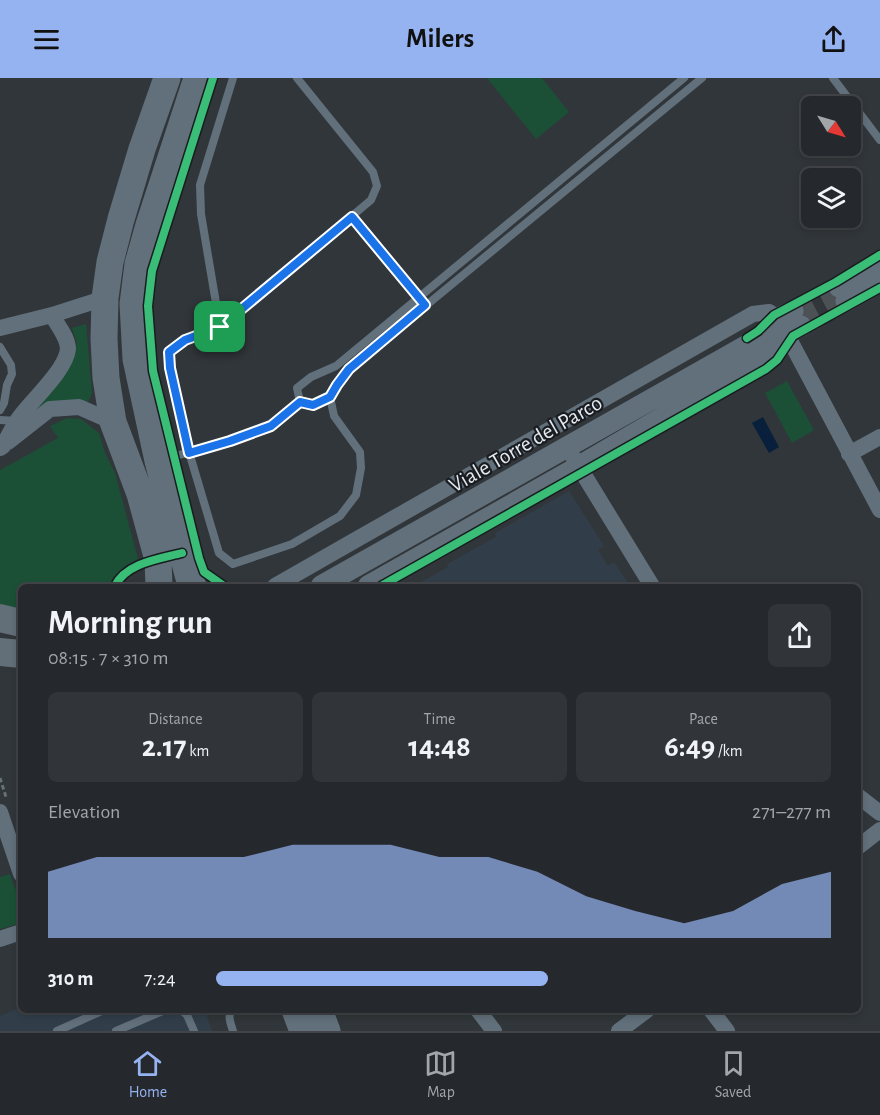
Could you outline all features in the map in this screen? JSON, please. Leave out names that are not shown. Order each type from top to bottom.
[{"type":"highway","points":[[0,618],[18,622]]},
{"type":"main road","points":[[159,584],[158,560],[140,494],[112,422],[104,339],[105,298],[110,262],[142,149],[166,78]]},
{"type":"main road","points":[[192,584],[158,461],[136,359],[133,304],[143,244],[197,78]]},
{"type":"main road","points":[[296,1013],[303,1031]]},
{"type":"main road","points":[[320,1013],[327,1031]]},
{"type":"street","points":[[880,262],[842,294],[880,282]]},
{"type":"street","points":[[0,328],[105,298]]},
{"type":"street","name":"Viale Torre del Parco","points":[[278,584],[753,314],[769,312],[790,322]]},
{"type":"street","points":[[1,447],[8,421],[55,375],[68,349],[66,340],[52,315]]},
{"type":"street","points":[[790,322],[849,454],[880,510]]},
{"type":"street","name":"Viale Torre del Parco","points":[[325,584],[760,338],[774,324],[790,322]]},
{"type":"street","name":"Viale Torre del Parco","points":[[372,584],[578,467],[765,357],[772,351],[790,322]]},
{"type":"street","points":[[1,447],[50,409],[79,407],[112,422]]},
{"type":"street","points":[[849,454],[880,437]]},
{"type":"street","points":[[567,447],[651,584]]},
{"type":"street","points":[[861,798],[880,813]]},
{"type":"street","points":[[0,812],[17,848]]},
{"type":"street","points":[[861,845],[880,830]]},
{"type":"street","points":[[0,939],[18,933]]},
{"type":"street","points":[[480,1013],[494,1031]]},
{"type":"street","points":[[619,1031],[643,1013]]},
{"type":"street","points":[[713,1013],[727,1031]]},
{"type":"lane","points":[[220,327],[201,213],[200,185],[233,78]]},
{"type":"lane","points":[[297,78],[373,172],[377,186],[371,200],[220,327],[185,340],[169,352],[170,368],[189,453],[219,553],[233,564],[292,544],[340,516],[356,495],[361,468],[360,452],[334,416],[330,397]]},
{"type":"lane","points":[[300,402],[313,405],[330,397],[349,369],[422,301],[684,78]]},
{"type":"lane","points":[[300,402],[297,388],[311,377],[336,366],[422,301],[702,78]]},
{"type":"lane","points":[[833,78],[880,140]]},
{"type":"lane","points":[[352,217],[422,301]]},
{"type":"lane","points":[[0,347],[10,365],[12,374],[3,386],[4,403],[0,410]]},
{"type":"lane","points":[[158,461],[230,441],[271,426],[300,402]]},
{"type":"lane","points":[[57,1031],[97,1013]]},
{"type":"lane","points":[[116,1031],[158,1013]]},
{"type":"lane","points":[[185,1013],[194,1031]]},
{"type":"lane","points":[[230,1013],[233,1031]]},
{"type":"shaded area","points":[[569,491],[604,546],[598,550],[608,566],[614,562],[629,584],[418,584],[448,567],[447,564],[496,537],[495,533]]},
{"type":"shaded area","points":[[18,1008],[18,1013],[206,1013],[212,1031],[0,1031],[0,1016]]},
{"type":"green space","points":[[487,78],[542,78],[569,112],[536,139]]},
{"type":"green space","points":[[86,324],[92,393],[87,404],[28,421],[73,356],[77,343],[72,328]]},
{"type":"green space","points":[[787,381],[814,430],[792,443],[765,393]]},
{"type":"green space","points":[[67,418],[81,419],[99,433],[105,453],[115,473],[138,559],[120,570],[109,584],[18,584],[18,613],[0,608],[0,470],[58,438],[50,426]]},
{"type":"green space","points":[[10,874],[18,897],[18,924],[0,929],[0,877]]},
{"type":"water","points":[[763,417],[779,447],[769,453],[752,423]]},
{"type":"tunnel","points":[[793,311],[839,287]]},
{"type":"tunnel","points":[[801,326],[846,301]]},
{"type":"cycle path","points":[[213,78],[152,271],[148,306],[153,371],[199,558],[204,572],[221,584]]},
{"type":"cycle path","points":[[747,338],[758,331],[774,315],[836,282],[880,255]]},
{"type":"cycle path","points":[[385,584],[766,369],[777,360],[793,336],[880,288]]},
{"type":"cycle path","points":[[116,584],[120,578],[135,567],[182,553]]},
{"type":"route","points":[[352,217],[425,305],[349,369],[330,397],[313,405],[300,402],[271,426],[189,453],[170,368],[169,352],[185,340],[220,327],[352,217]]}]
